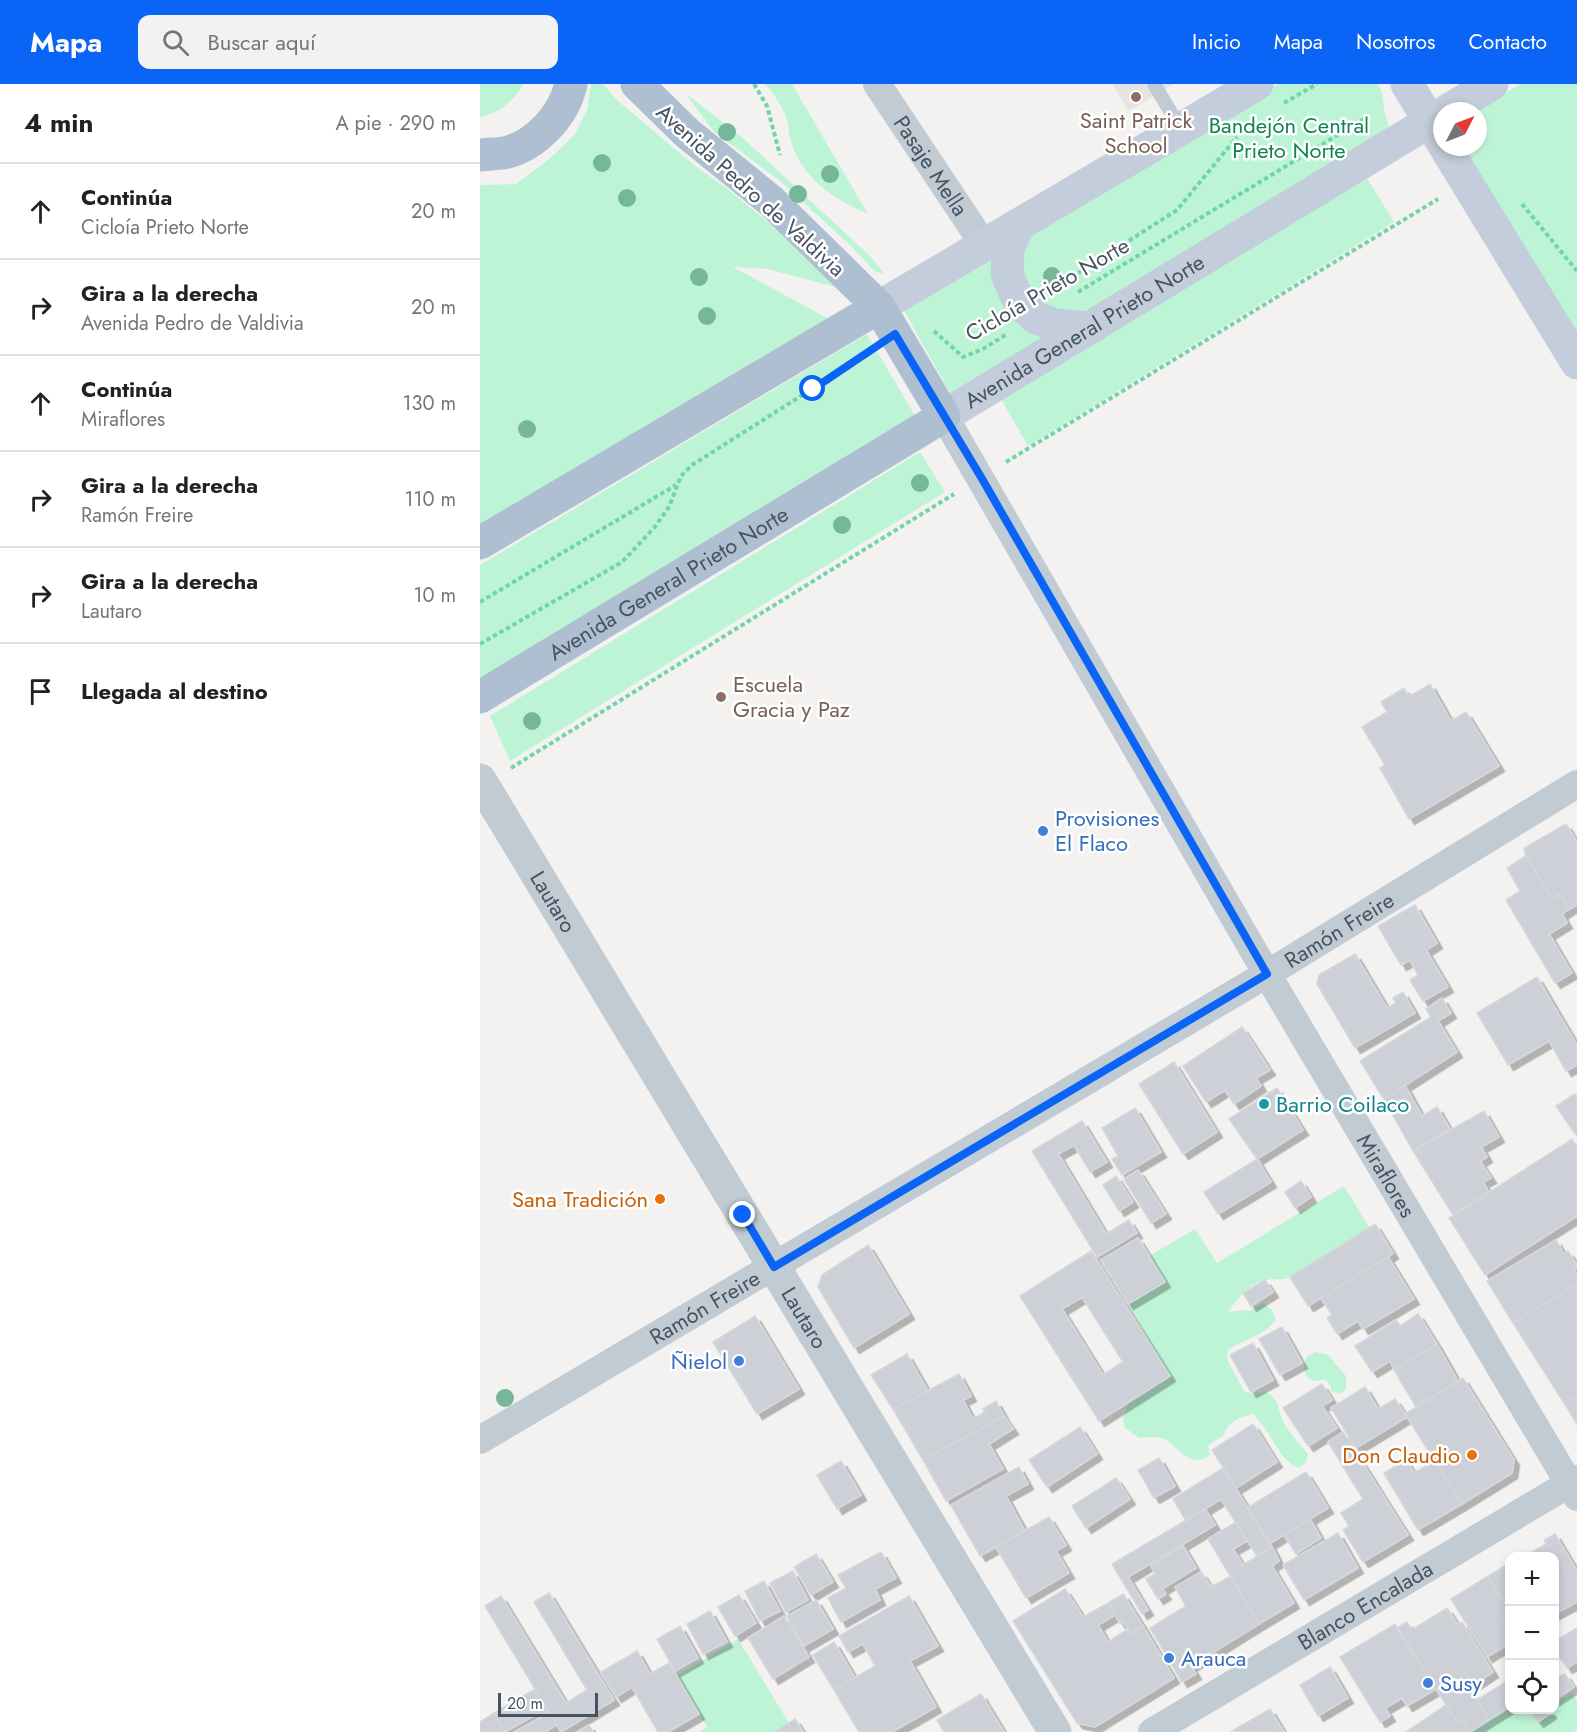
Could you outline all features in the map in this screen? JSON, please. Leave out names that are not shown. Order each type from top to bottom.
[{"type":"main road","points":[[480,155],[505,152],[524,144],[542,131],[559,113],[571,84]]},
{"type":"main road","name":"Avenida Pedro de Valdivia","points":[[637,84],[687,133],[771,201],[887,321],[944,416]]},
{"type":"main road","points":[[1407,84],[1433,117]]},
{"type":"main road","name":"Avenida General Prieto Norte","points":[[1471,102],[1492,84]]},
{"type":"main road","points":[[480,543],[887,321],[984,245],[1181,129],[1267,96]]},
{"type":"main road","name":"Avenida General Prieto Norte","points":[[480,698],[1089,328],[1433,132]]},
{"type":"main road","points":[[1458,156],[1577,363]]},
{"type":"main road","points":[[1019,225],[1008,248],[1007,274],[1016,295],[1030,312],[1054,325],[1089,328]]},
{"type":"street","name":"Pasaje Mella","points":[[878,84],[984,245]]},
{"type":"street","name":"Miraflores","points":[[944,416],[1267,974],[1574,1487]]},
{"type":"street","name":"Lautaro","points":[[480,780],[1055,1732]]},
{"type":"street","name":"Ramón Freire","points":[[480,1440],[1267,974],[1577,784]]},
{"type":"street","name":"Blanco Encalada","points":[[1152,1732],[1574,1487]]},
{"type":"lane","points":[[1154,84],[1181,129]]},
{"type":"path","points":[[754,84],[767,106],[780,155]]},
{"type":"path","points":[[1267,96],[1317,84]]},
{"type":"path","name":"Cicloía Prieto Norte","points":[[887,321],[926,323],[963,357],[983,349],[1030,312],[1370,115]]},
{"type":"path","points":[[1030,312],[1177,210],[1239,134]]},
{"type":"path","points":[[1520,201],[1577,271]]},
{"type":"path","points":[[480,644],[622,562],[654,528],[669,507],[681,476],[692,465],[832,376]]},
{"type":"path","points":[[480,603],[676,485]]},
{"type":"shaded area","name":"Saint Patrick School","points":[[1112,84],[1173,84],[1129,111]]},
{"type":"green space","points":[[480,84],[523,84],[505,105],[493,113],[480,117]]},
{"type":"green space","points":[[591,84],[603,84],[618,101],[694,165],[774,227],[836,287],[767,269],[733,267],[829,319],[480,525],[480,185],[516,184],[548,160],[575,134],[587,110]]},
{"type":"green space","points":[[765,84],[792,84],[868,214],[831,194],[801,164],[789,136],[783,110]]},
{"type":"green space","name":"Bandejón Central Prieto Norte","points":[[1278,84],[1378,84],[1392,137],[953,398],[904,311]]},
{"type":"green space","points":[[1520,84],[1577,84],[1577,333],[1466,156],[1487,156],[1487,105]]},
{"type":"green space","points":[[685,93],[744,139],[870,256],[885,274],[874,271],[852,247],[780,181],[714,132]]},
{"type":"green space","points":[[1365,175],[1394,222],[1028,446],[1001,399]]},
{"type":"green space","points":[[867,334],[917,419],[480,679],[480,565]]},
{"type":"green space","points":[[920,452],[945,492],[510,761],[490,716]]},
{"type":"green space","points":[[1344,1186],[1369,1227],[1290,1277],[1265,1280],[1254,1285],[1235,1302],[1228,1312],[1250,1311],[1263,1303],[1272,1310],[1276,1319],[1271,1325],[1228,1350],[1227,1359],[1244,1391],[1254,1394],[1266,1392],[1274,1398],[1284,1424],[1308,1454],[1306,1463],[1299,1468],[1289,1462],[1253,1414],[1231,1424],[1223,1436],[1208,1445],[1210,1455],[1196,1460],[1185,1456],[1164,1439],[1139,1438],[1125,1428],[1123,1419],[1128,1403],[1169,1375],[1128,1304],[1164,1282],[1149,1256],[1195,1229],[1217,1263]]},
{"type":"green space","points":[[1315,1352],[1328,1355],[1346,1376],[1346,1389],[1340,1394],[1332,1392],[1329,1383],[1325,1380],[1314,1381],[1307,1377],[1304,1368],[1306,1357]]},
{"type":"green space","points":[[738,1639],[789,1723],[774,1732],[700,1732],[707,1727],[676,1676]]},
{"type":"green space","points":[[1572,1692],[1577,1701],[1577,1730],[1573,1732],[1472,1732],[1505,1711],[1505,1714],[1532,1714],[1538,1722],[1551,1714],[1559,1714],[1559,1700]]},
{"type":"building","points":[[1430,684],[1451,721],[1466,712],[1499,766],[1409,819],[1380,768],[1385,765],[1362,727],[1387,712],[1381,702],[1404,688],[1409,697]]},
{"type":"building","points":[[1566,824],[1577,842],[1577,905],[1569,909],[1560,894],[1552,899],[1526,856],[1524,848]]},
{"type":"building","points":[[1526,856],[1552,899],[1560,894],[1569,909],[1562,914],[1567,923],[1549,934],[1572,973],[1555,983],[1506,900],[1520,891],[1507,868]]},
{"type":"building","points":[[1415,905],[1437,943],[1426,950],[1448,987],[1423,1001],[1410,980],[1418,975],[1410,960],[1401,965],[1378,926]]},
{"type":"building","points":[[1355,954],[1387,1008],[1396,1003],[1393,998],[1403,992],[1415,1013],[1355,1048],[1317,984],[1319,975]]},
{"type":"building","points":[[1537,977],[1577,1045],[1577,1065],[1566,1071],[1549,1041],[1508,1065],[1477,1013]]},
{"type":"building","points":[[1442,998],[1451,1013],[1438,1021],[1457,1052],[1384,1099],[1360,1061],[1431,1017],[1426,1009]]},
{"type":"building","points":[[1242,1027],[1270,1070],[1256,1078],[1261,1086],[1234,1104],[1225,1090],[1206,1102],[1183,1066]]},
{"type":"building","points":[[1174,1062],[1217,1132],[1183,1154],[1139,1084]]},
{"type":"building","points":[[1405,1085],[1422,1116],[1437,1107],[1450,1129],[1413,1151],[1384,1099]]},
{"type":"building","points":[[1277,1088],[1303,1130],[1257,1159],[1229,1119]]},
{"type":"building","points":[[1575,1094],[1577,1096],[1577,1132],[1575,1134],[1556,1106]]},
{"type":"building","points":[[1135,1108],[1161,1152],[1122,1175],[1112,1159],[1118,1156],[1102,1128]]},
{"type":"building","points":[[1484,1111],[1499,1137],[1481,1147],[1487,1157],[1480,1161],[1491,1178],[1483,1182],[1489,1192],[1453,1215],[1413,1151]]},
{"type":"building","points":[[1082,1121],[1107,1162],[1090,1172],[1074,1145],[1058,1154],[1106,1234],[1129,1220],[1137,1233],[1097,1257],[1032,1151]]},
{"type":"building","points":[[1572,1139],[1577,1147],[1577,1216],[1485,1275],[1449,1218]]},
{"type":"building","points":[[1257,1159],[1271,1182],[1218,1214],[1204,1192]]},
{"type":"building","points":[[1138,1170],[1166,1214],[1151,1223],[1124,1179]]},
{"type":"building","points":[[1116,1176],[1133,1202],[1119,1211],[1103,1185]]},
{"type":"building","points":[[1301,1181],[1311,1197],[1295,1208],[1285,1192]]},
{"type":"building","points":[[1375,1224],[1393,1253],[1308,1306],[1290,1277]]},
{"type":"building","points":[[1138,1238],[1165,1282],[1128,1304],[1101,1260]]},
{"type":"building","points":[[1556,1240],[1564,1254],[1568,1251],[1577,1265],[1577,1269],[1574,1270],[1577,1275],[1577,1285],[1513,1323],[1487,1281]]},
{"type":"building","points":[[868,1245],[909,1314],[854,1348],[818,1287],[822,1275]]},
{"type":"building","points":[[1091,1251],[1170,1376],[1099,1421],[1020,1296]],"holes":[[[1082,1297],[1123,1362],[1103,1375],[1062,1309]]]},
{"type":"building","points":[[1388,1257],[1414,1299],[1363,1329],[1358,1321],[1337,1334],[1327,1318],[1332,1315],[1321,1298]]},
{"type":"building","points":[[1265,1280],[1273,1292],[1251,1306],[1243,1293]]},
{"type":"building","points":[[1577,1285],[1577,1396],[1564,1403],[1513,1323]]},
{"type":"building","points":[[1418,1314],[1437,1344],[1394,1370],[1390,1361],[1372,1372],[1355,1346],[1396,1320],[1400,1326]]},
{"type":"building","points":[[755,1316],[799,1389],[757,1414],[713,1342]]},
{"type":"building","points":[[1282,1327],[1302,1363],[1280,1375],[1259,1339]]},
{"type":"building","points":[[1253,1343],[1273,1380],[1251,1392],[1230,1355]]},
{"type":"building","points":[[1437,1344],[1458,1381],[1416,1407],[1394,1370]]},
{"type":"building","points":[[907,1354],[928,1391],[893,1409],[871,1375]]},
{"type":"building","points":[[959,1374],[971,1396],[963,1400],[973,1419],[985,1412],[983,1409],[996,1401],[1004,1416],[923,1460],[893,1409]]},
{"type":"building","points":[[1463,1378],[1514,1460],[1512,1473],[1462,1504],[1405,1414]]},
{"type":"building","points":[[1322,1384],[1332,1400],[1322,1406],[1337,1428],[1308,1446],[1283,1408]]},
{"type":"building","points":[[1365,1387],[1378,1409],[1395,1399],[1407,1417],[1356,1448],[1331,1408]]},
{"type":"building","points":[[1577,1396],[1577,1424],[1564,1403]]},
{"type":"building","points":[[1004,1416],[1013,1429],[989,1444],[1003,1469],[946,1501],[923,1460]]},
{"type":"building","points":[[1253,1424],[1277,1462],[1236,1488],[1212,1450]]},
{"type":"building","points":[[1080,1427],[1097,1454],[1047,1487],[1029,1460]]},
{"type":"building","points":[[1343,1432],[1408,1535],[1363,1562],[1343,1530],[1349,1526],[1341,1513],[1363,1499],[1328,1442]]},
{"type":"building","points":[[1159,1458],[1175,1486],[1154,1498],[1138,1470]]},
{"type":"building","points":[[1406,1460],[1414,1473],[1435,1461],[1462,1504],[1418,1530],[1384,1473]]},
{"type":"building","points":[[841,1461],[861,1495],[837,1509],[817,1475]]},
{"type":"building","points":[[1019,1467],[1028,1484],[1006,1496],[1025,1531],[980,1556],[951,1505]]},
{"type":"building","points":[[1223,1468],[1272,1547],[1257,1556],[1221,1499],[1186,1521],[1173,1499]]},
{"type":"building","points":[[1306,1472],[1328,1508],[1269,1544],[1247,1508]]},
{"type":"building","points":[[1116,1478],[1130,1499],[1086,1528],[1072,1506]]},
{"type":"building","points":[[1205,1509],[1215,1525],[1128,1577],[1148,1610],[1142,1614],[1112,1564]]},
{"type":"building","points":[[1049,1517],[1066,1545],[1056,1551],[1069,1573],[1026,1598],[996,1547]]},
{"type":"building","points":[[1310,1519],[1321,1538],[1296,1554],[1284,1535]]},
{"type":"building","points":[[1236,1522],[1247,1541],[1233,1549],[1243,1565],[1272,1547],[1279,1561],[1272,1566],[1294,1603],[1259,1624],[1208,1539]]},
{"type":"building","points":[[1338,1533],[1358,1568],[1304,1600],[1283,1565]]},
{"type":"building","points":[[1555,1534],[1577,1571],[1577,1602],[1559,1611],[1559,1552],[1532,1552],[1546,1544],[1544,1540]]},
{"type":"building","points":[[1183,1546],[1196,1568],[1162,1589],[1166,1594],[1158,1599],[1146,1579],[1155,1574],[1151,1566]]},
{"type":"building","points":[[881,1552],[896,1578],[875,1589],[880,1600],[841,1622],[828,1598],[846,1588],[838,1575]]},
{"type":"building","points":[[816,1554],[833,1582],[811,1595],[794,1567]]},
{"type":"building","points":[[1505,1566],[1505,1603],[1488,1576]]},
{"type":"building","points":[[793,1571],[808,1600],[786,1612],[770,1583]]},
{"type":"building","points":[[1201,1572],[1211,1587],[1231,1576],[1259,1624],[1191,1666],[1196,1674],[1182,1682],[1150,1628],[1186,1606],[1175,1587]]},
{"type":"building","points":[[1488,1576],[1505,1603],[1505,1616],[1502,1617],[1505,1621],[1505,1646],[1487,1657],[1451,1599]]},
{"type":"building","points":[[764,1581],[780,1611],[760,1621],[745,1591]]},
{"type":"building","points":[[1065,1589],[1083,1617],[1108,1603],[1115,1615],[1098,1625],[1108,1642],[1128,1629],[1131,1634],[1143,1626],[1174,1678],[1095,1727],[1077,1723],[1013,1621]]},
{"type":"building","points":[[549,1593],[614,1700],[561,1732],[485,1606],[501,1596],[566,1703],[587,1690],[534,1602]]},
{"type":"building","points":[[1123,1594],[1143,1626],[1131,1634],[1123,1621],[1120,1623],[1108,1603]]},
{"type":"building","points":[[739,1595],[756,1623],[735,1636],[718,1607]]},
{"type":"building","points":[[909,1596],[938,1646],[910,1661],[936,1707],[892,1732],[859,1732],[834,1690],[875,1666],[863,1644],[848,1652],[839,1636]]},
{"type":"building","points":[[816,1600],[833,1629],[804,1646],[787,1616]]},
{"type":"building","points":[[1447,1608],[1458,1625],[1462,1622],[1493,1672],[1469,1688],[1489,1720],[1470,1732],[1462,1719],[1457,1722],[1397,1628],[1407,1622],[1412,1630]]},
{"type":"building","points":[[710,1611],[727,1642],[703,1654],[687,1624]]},
{"type":"building","points":[[784,1616],[809,1657],[773,1679],[748,1638]]},
{"type":"building","points":[[1395,1624],[1436,1689],[1407,1706],[1402,1698],[1385,1708],[1390,1716],[1380,1722],[1340,1657]]},
{"type":"building","points":[[680,1626],[698,1658],[675,1671],[657,1639]]},
{"type":"building","points":[[1577,1628],[1577,1662],[1567,1668],[1559,1656],[1559,1639]]},
{"type":"building","points":[[834,1642],[855,1678],[834,1690],[813,1655]]},
{"type":"building","points":[[637,1651],[650,1674],[669,1663],[699,1714],[668,1732],[658,1732],[632,1687],[616,1697],[601,1672]]},
{"type":"building","points":[[1330,1667],[1348,1698],[1318,1716],[1300,1685]]},
{"type":"building","points":[[1565,1674],[1574,1687],[1559,1697],[1559,1677]]},
{"type":"building","points":[[1505,1682],[1505,1710],[1489,1720],[1477,1700]]},
{"type":"building","points":[[535,1689],[556,1725],[545,1732],[514,1732],[540,1718],[537,1714],[505,1732],[494,1713]]},
{"type":"building","points":[[981,1694],[1004,1732],[944,1732],[937,1720]]},
{"type":"building","points":[[1446,1705],[1457,1722],[1462,1719],[1470,1732],[1406,1732]]},
{"type":"building","points":[[1270,1709],[1284,1732],[1232,1731]]},
{"type":"building","points":[[494,1713],[505,1732],[480,1732],[480,1722]]},
{"type":"building","points":[[1532,1714],[1550,1714],[1538,1722]]},
{"type":"building","points":[[795,1719],[803,1732],[774,1732],[789,1723]]},
{"type":"building","points":[[589,1725],[593,1732],[577,1732]]},
{"type":"place","name":"Saint Patrick School","points":[[1136,97]]},
{"type":"place","name":"Escuela Gracia y Paz","points":[[721,697]]},
{"type":"place","name":"Provisiones El Flaco","points":[[1043,831]]},
{"type":"place","name":"Barrio Coilaco","points":[[1264,1104]]},
{"type":"place","name":"Sana Tradición","points":[[660,1199]]},
{"type":"place","name":"Ñielol","points":[[739,1361]]},
{"type":"place","name":"Don Claudio","points":[[1472,1455]]},
{"type":"place","name":"Arauca","points":[[1169,1658]]},
{"type":"place","name":"Susy","points":[[1428,1683]]},
{"type":"route","points":[[743,1215],[774,1267],[1267,974],[981,477],[895,334],[813,389]]}]
